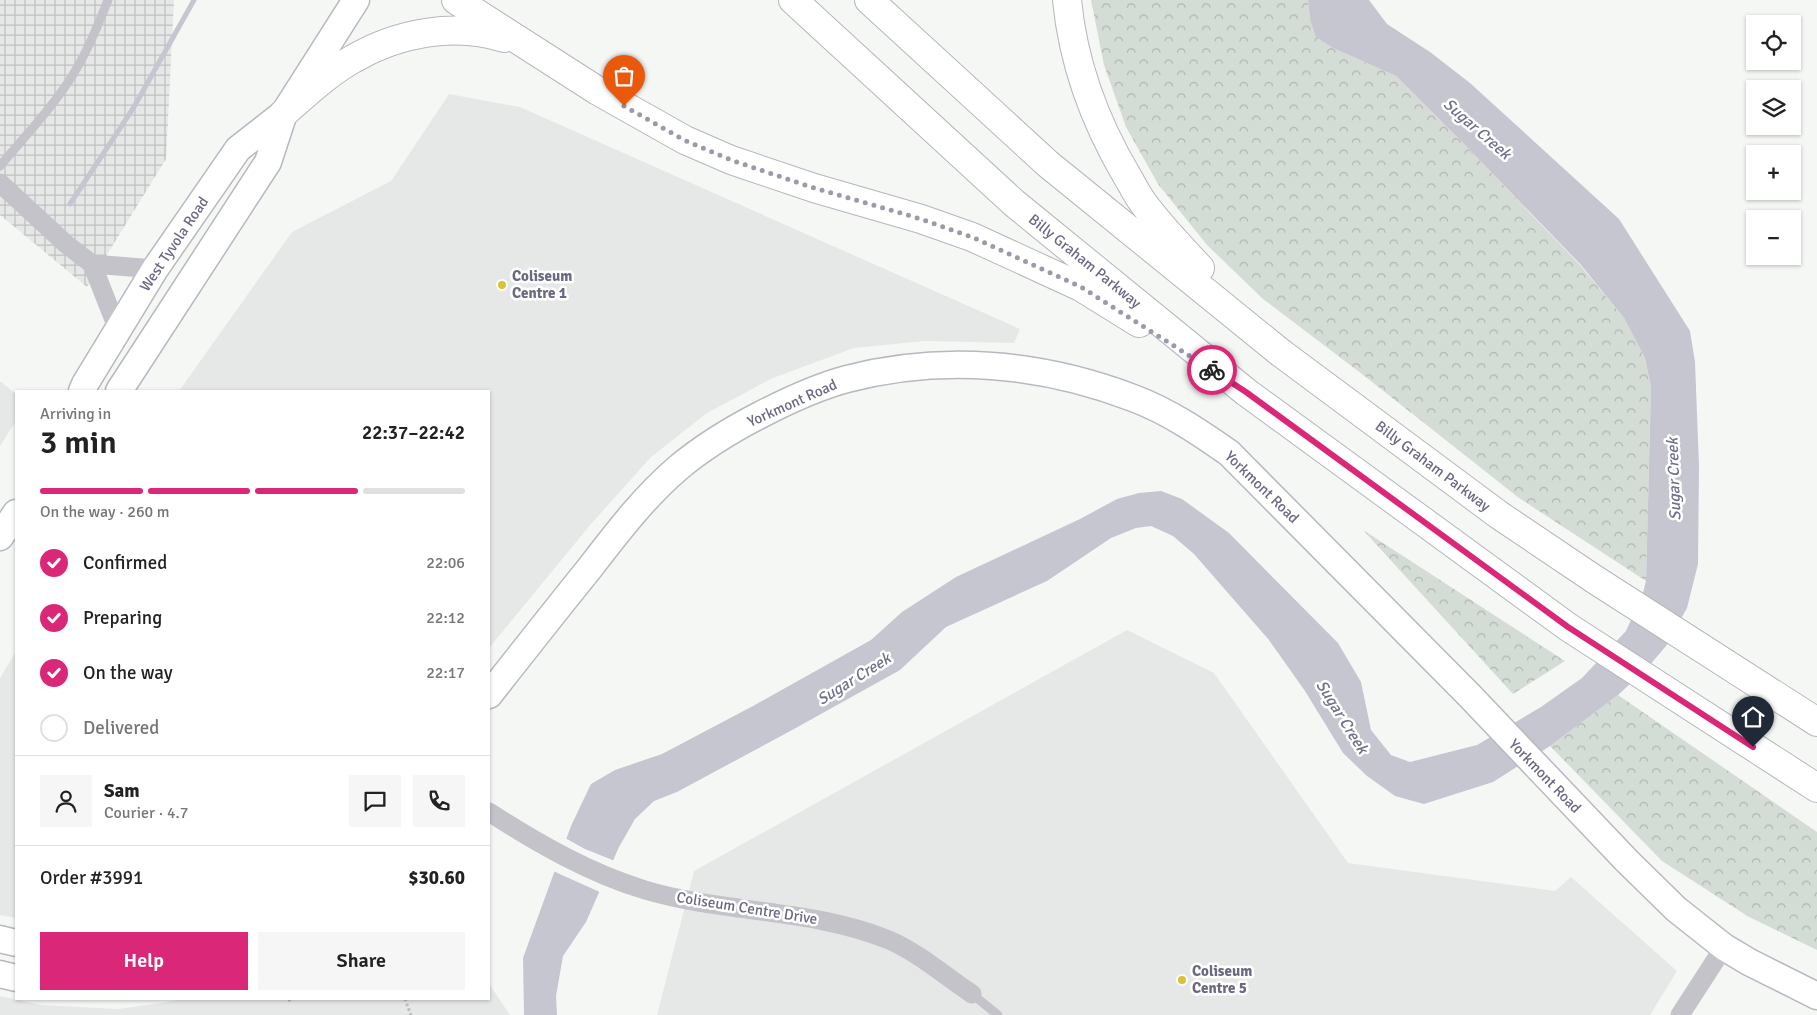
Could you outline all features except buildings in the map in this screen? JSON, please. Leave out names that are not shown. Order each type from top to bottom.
[{"type":"highway","points":[[456,0],[620,104],[684,140],[731,160],[814,188],[921,219],[972,237],[1081,287],[1246,392]]},
{"type":"highway","name":"Billy Graham Parkway","points":[[793,0],[1014,203],[1246,392],[1568,627],[1817,788]]},
{"type":"highway","name":"Billy Graham Parkway","points":[[870,0],[1048,164],[1281,352],[1499,515],[1594,579],[1817,722]]},
{"type":"highway","points":[[1067,0],[1077,58],[1083,80],[1099,122],[1119,163],[1146,207],[1178,245],[1281,352]]},
{"type":"highway","points":[[284,112],[352,59],[392,40],[438,31],[468,31],[497,35],[524,44]]},
{"type":"street","name":"West Tyvola Road","points":[[120,390],[268,162],[284,112],[356,0]]},
{"type":"street","name":"West Tyvola Road","points":[[82,390],[155,269],[238,148],[284,112]]},
{"type":"street","points":[[0,183],[66,244],[92,264],[118,330]]},
{"type":"street","points":[[92,264],[155,269]]},
{"type":"street","name":"Yorkmont Road","points":[[490,694],[612,540],[663,482],[697,453],[736,427],[784,402],[846,379],[906,367],[960,363],[1025,368],[1088,382],[1134,398],[1190,425],[1229,453],[1469,695],[1554,786],[1676,908],[1724,947],[1749,962],[1817,996]]},
{"type":"street","points":[[0,537],[15,514]]},
{"type":"street","name":"Coliseum Centre Drive","points":[[490,813],[524,835],[588,868],[645,890],[682,900],[829,921],[857,928],[906,948],[972,994]]},
{"type":"street","points":[[0,939],[15,943]]},
{"type":"street","points":[[1680,1015],[1724,947]]},
{"type":"street","points":[[0,974],[15,978]]},
{"type":"lane","points":[[0,166],[59,95],[75,72],[92,39],[108,0]]},
{"type":"lane","name":"Coliseum Centre Drive","points":[[972,994],[998,1015]]},
{"type":"path","points":[[405,1000],[411,1015]]},
{"type":"shaded area","points":[[0,0],[174,0],[166,159],[87,287],[0,215]]},
{"type":"shaded area","points":[[449,94],[520,107],[1020,329],[1014,343],[925,341],[854,348],[773,378],[707,413],[651,457],[591,524],[490,647],[490,390],[180,390],[292,232],[391,181]]},
{"type":"shaded area","points":[[0,381],[15,393],[15,423],[0,446]]},
{"type":"shaded area","points":[[1127,630],[1214,673],[1348,863],[1555,891],[1571,877],[1677,971],[1650,1015],[657,1015],[694,871]]},
{"type":"shaded area","points":[[15,653],[15,918],[0,915],[0,678]]},
{"type":"shaded area","points":[[490,985],[510,1015],[0,1015],[0,996],[42,1005],[118,1009],[177,1000],[490,1000]]},
{"type":"green space","points":[[1091,0],[1308,0],[1310,19],[1333,48],[1396,76],[1580,265],[1624,318],[1645,358],[1651,387],[1646,581],[1519,498],[1362,374],[1263,299],[1207,245],[1158,184],[1126,127],[1104,65]]},
{"type":"green space","points":[[1363,530],[1565,661],[1513,694]]},
{"type":"green space","points":[[1618,695],[1817,832],[1817,950],[1749,917],[1662,861],[1550,746]]},
{"type":"water","name":"Sugar Creek","points":[[1308,0],[1369,0],[1387,24],[1430,52],[1470,83],[1619,219],[1690,331],[1695,362],[1699,466],[1698,564],[1687,608],[1666,646],[1649,666],[1618,695],[1550,746],[1493,782],[1424,804],[1395,796],[1367,776],[1343,753],[1305,691],[1269,640],[1194,554],[1173,536],[1151,526],[1136,528],[1111,538],[1047,581],[946,627],[900,670],[677,792],[654,801],[635,819],[619,847],[586,922],[563,956],[556,996],[557,1015],[524,1015],[523,958],[571,826],[591,784],[615,770],[662,754],[753,706],[871,640],[902,612],[956,577],[1080,519],[1117,499],[1139,493],[1161,491],[1182,499],[1229,533],[1338,643],[1361,682],[1371,730],[1391,755],[1410,762],[1477,745],[1541,707],[1582,678],[1626,631],[1643,593],[1646,581],[1651,387],[1645,358],[1624,318],[1581,265],[1396,76],[1333,48],[1316,37],[1310,19]]},
{"type":"pier","points":[[565,838],[585,849],[615,861],[602,893],[553,871]]},
{"type":"waterway","points":[[70,204],[134,107],[194,0]]},
{"type":"way so far","points":[[624,106],[684,140],[731,160],[814,188],[921,219],[972,237],[1081,287],[1212,370]]},
{"type":"place","name":"Coliseum Centre 1","points":[[502,285]]},
{"type":"place","name":"Coliseum Centre 5","points":[[1182,980]]},
{"type":"route","points":[[1212,370],[1246,392],[1568,627],[1753,747]]}]
